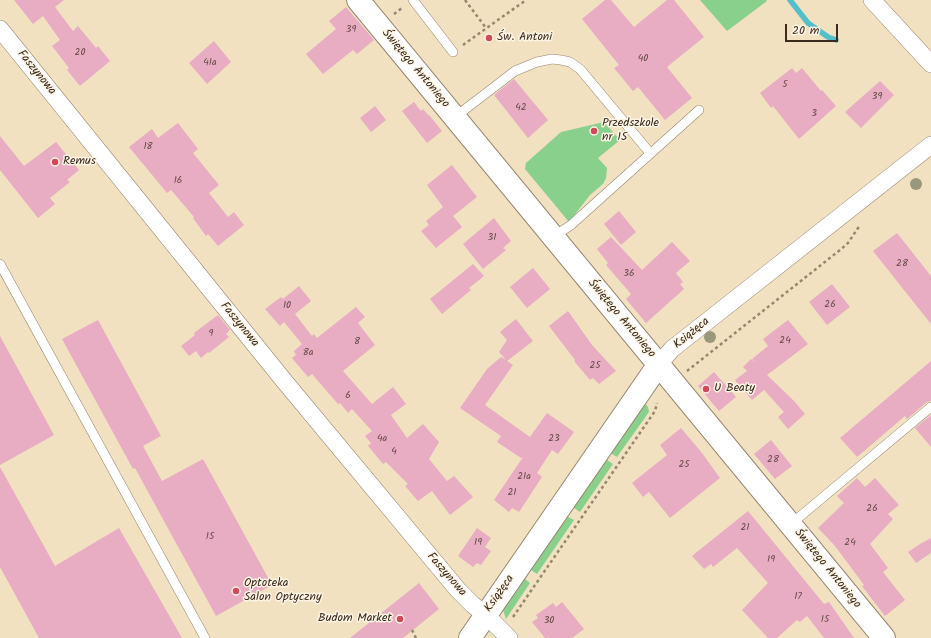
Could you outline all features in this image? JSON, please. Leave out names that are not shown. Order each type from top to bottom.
[{"type":"street","name":"Świętego Antoniego","points":[[358,0],[553,237],[671,370],[791,524],[884,638]]},
{"type":"street","points":[[872,0],[931,64]]},
{"type":"street","name":"Faszynowa","points":[[0,29],[290,388],[458,590],[506,634]]},
{"type":"street","name":"Książęca","points":[[470,638],[671,370],[672,349],[931,145]]},
{"type":"lane","points":[[410,2],[453,52]]},
{"type":"lane","points":[[454,117],[514,71],[537,62],[552,59],[561,60],[570,62],[580,69],[650,152]]},
{"type":"lane","points":[[553,237],[571,225],[650,152],[699,110]]},
{"type":"lane","points":[[0,264],[205,638]]},
{"type":"lane","points":[[791,524],[931,407]]},
{"type":"path","points":[[465,0],[486,28]]},
{"type":"path","points":[[453,52],[526,0]]},
{"type":"path","points":[[392,15],[410,2]]},
{"type":"path","points":[[671,370],[840,250],[848,243],[863,220]]},
{"type":"path","points":[[506,634],[655,411],[657,405]]},
{"type":"path","points":[[412,630],[416,638]]},
{"type":"green space","points":[[700,0],[766,0],[767,1],[727,31]]},
{"type":"green space","points":[[604,122],[620,140],[598,158],[607,168],[606,178],[603,184],[590,195],[569,222],[525,169],[526,163],[561,132]]},
{"type":"green space","points":[[643,401],[648,407],[649,412],[617,457],[612,454],[611,448]]},
{"type":"green space","points":[[607,460],[613,464],[580,512],[574,508],[573,503],[602,461]]},
{"type":"green space","points":[[563,517],[568,517],[574,520],[537,574],[531,570],[530,565]]},
{"type":"green space","points":[[525,579],[530,583],[506,619],[503,610],[519,580]]},
{"type":"building","points":[[14,0],[64,0],[55,7],[73,31],[78,26],[96,48],[98,46],[110,61],[80,86],[67,70],[69,68],[52,46],[60,40],[43,16],[33,24]]},
{"type":"building","points":[[605,0],[611,0],[634,27],[667,0],[674,0],[704,37],[667,67],[692,98],[665,120],[638,87],[633,91],[614,68],[619,65],[582,19]]},
{"type":"building","points":[[346,7],[374,40],[357,54],[353,50],[323,74],[306,54],[336,29],[329,21]]},
{"type":"building","points":[[214,41],[231,62],[207,84],[189,63]]},
{"type":"building","points":[[792,68],[796,73],[802,68],[836,106],[799,139],[773,106],[771,108],[760,93]]},
{"type":"building","points":[[514,79],[548,120],[528,138],[494,95]]},
{"type":"building","points":[[880,81],[894,95],[861,128],[845,112]]},
{"type":"building","points":[[414,102],[421,111],[423,109],[429,115],[442,131],[427,143],[402,111]]},
{"type":"building","points":[[375,106],[386,120],[371,132],[360,118]]},
{"type":"building","points":[[178,123],[198,149],[193,153],[219,185],[209,193],[228,217],[234,212],[244,225],[218,246],[208,234],[206,236],[193,218],[194,217],[171,190],[167,193],[129,147],[152,129],[158,138]]},
{"type":"building","points":[[0,136],[24,166],[56,142],[79,170],[67,180],[70,182],[50,198],[55,204],[38,218],[0,170]]},
{"type":"building","points":[[452,165],[477,197],[453,216],[462,227],[436,248],[421,231],[429,225],[426,221],[443,207],[427,185]]},
{"type":"building","points":[[619,211],[636,232],[621,245],[604,224]]},
{"type":"building","points":[[494,218],[511,241],[503,248],[506,250],[483,269],[463,244]]},
{"type":"building","points":[[897,233],[931,276],[931,324],[873,251]]},
{"type":"building","points":[[611,237],[642,270],[672,242],[690,261],[676,273],[683,282],[680,284],[684,289],[646,323],[626,299],[631,294],[606,265],[608,263],[597,249]]},
{"type":"building","points":[[473,264],[484,276],[469,288],[471,290],[442,314],[430,299]]},
{"type":"building","points":[[533,268],[550,289],[527,308],[510,287]]},
{"type":"building","points":[[832,284],[850,307],[827,325],[809,302]]},
{"type":"building","points":[[299,286],[311,301],[295,314],[312,336],[314,334],[317,338],[356,307],[365,317],[358,323],[375,345],[343,371],[372,404],[393,387],[406,404],[391,415],[407,438],[423,424],[439,442],[429,459],[447,481],[454,476],[473,497],[450,515],[432,491],[418,501],[405,486],[408,484],[386,462],[383,464],[368,446],[371,443],[365,436],[372,431],[352,409],[348,413],[340,403],[338,404],[312,374],[308,377],[292,358],[296,355],[294,351],[302,344],[284,322],[280,326],[265,309],[281,297],[283,299]]},
{"type":"building","points":[[568,311],[592,345],[616,371],[599,384],[593,378],[590,380],[574,361],[575,360],[549,326]]},
{"type":"building","points":[[218,315],[230,330],[226,334],[229,337],[201,358],[196,351],[189,356],[181,346],[195,335],[194,333]]},
{"type":"building","points":[[516,319],[533,341],[507,361],[513,365],[485,405],[530,437],[547,413],[574,432],[558,454],[552,450],[537,473],[542,477],[519,512],[512,508],[509,512],[494,500],[523,457],[521,458],[497,442],[501,436],[460,408],[487,369],[501,357],[506,360],[499,352],[507,340],[500,332]]},
{"type":"building","points":[[98,320],[161,436],[143,446],[162,481],[203,459],[272,585],[216,616],[62,339]]},
{"type":"building","points":[[788,320],[808,344],[767,375],[805,414],[788,429],[778,417],[784,412],[764,390],[752,400],[735,380],[747,371],[743,367],[751,359],[756,363],[752,359],[768,346],[763,339]]},
{"type":"building","points":[[0,336],[54,435],[0,465]]},
{"type":"building","points":[[931,361],[931,401],[927,402],[907,419],[905,416],[857,457],[840,438]]},
{"type":"building","points":[[714,372],[736,397],[719,411],[698,386]]},
{"type":"building","points":[[931,415],[931,447],[915,428]]},
{"type":"building","points":[[681,428],[720,478],[670,518],[649,492],[643,497],[632,483],[667,455],[660,445]]},
{"type":"building","points":[[771,440],[792,466],[775,479],[754,454]]},
{"type":"building","points":[[0,467],[55,566],[119,528],[182,638],[39,638],[0,567]]},
{"type":"building","points":[[857,478],[865,487],[875,478],[899,505],[888,514],[893,519],[870,544],[888,568],[883,572],[905,600],[885,616],[862,586],[864,585],[835,546],[818,528],[844,503],[837,496]]},
{"type":"building","points":[[748,511],[824,604],[829,602],[854,638],[824,638],[807,616],[800,622],[797,620],[777,638],[768,638],[742,610],[768,583],[737,548],[713,567],[711,564],[704,569],[692,556]]},
{"type":"building","points":[[477,528],[491,538],[485,547],[491,551],[481,565],[477,563],[473,567],[458,556]]},
{"type":"building","points":[[931,538],[931,553],[916,563],[908,552]]},
{"type":"building","name":"Budom Market","points":[[419,583],[439,609],[403,638],[350,638]]},
{"type":"building","points":[[562,602],[584,629],[572,638],[545,638],[532,622],[538,618],[536,615],[553,603],[556,607]]},
{"type":"waterway","points":[[790,0],[808,23],[828,37],[836,40]]},
{"type":"place","name":"Św. Antoni","points":[[489,38]]},
{"type":"place","name":"Przedszkole nr 15","points":[[594,131]]},
{"type":"place","name":"Remus","points":[[55,162]]},
{"type":"place","name":"U Beaty","points":[[706,389]]},
{"type":"place","name":"Optoteka Salon Optyczny","points":[[236,591]]},
{"type":"place","name":"Budom Market","points":[[400,619]]}]
